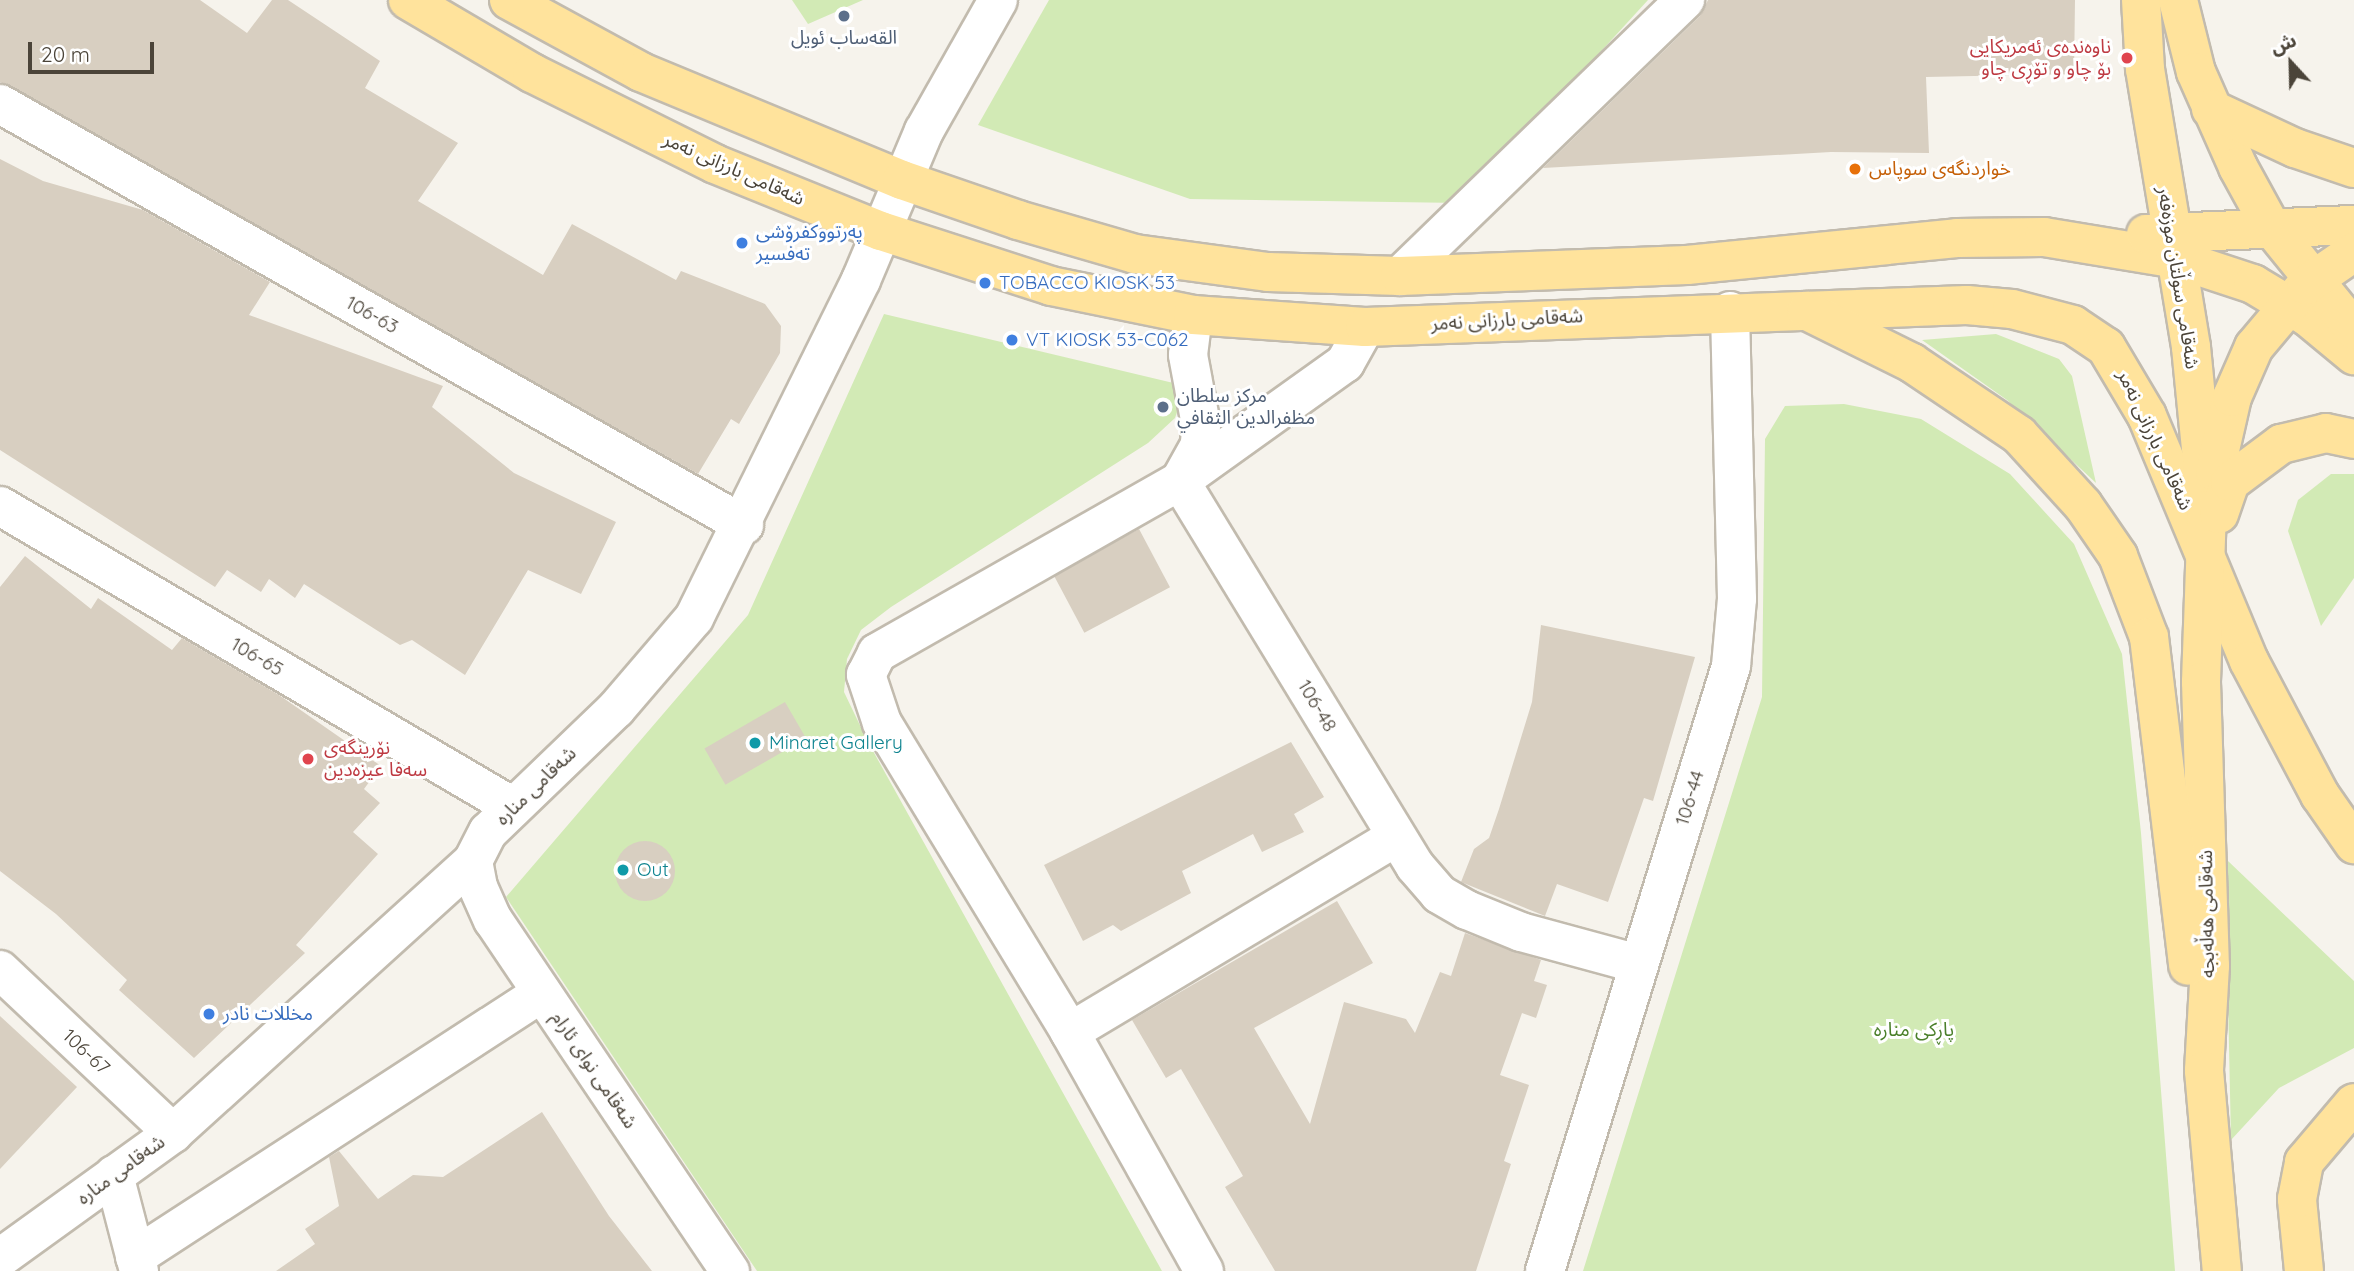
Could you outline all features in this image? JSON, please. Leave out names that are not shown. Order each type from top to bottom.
[{"type":"main road","name":"شەقامی بارزانی نەمر","points":[[408,0],[532,73],[703,158],[881,231],[1051,286],[1193,315],[1365,327],[1915,305],[2012,309],[2049,316],[2096,337],[2118,362],[2147,416],[2208,557],[2249,661],[2287,738],[2354,844]]},
{"type":"main road","points":[[509,0],[641,72],[902,180],[1018,220],[1135,254],[1268,272],[1400,276],[1687,265],[1957,238],[2044,237],[2174,246],[2271,227],[2354,225]]},
{"type":"main road","name":"شەقامی سوڵتان موزەفەر","points":[[2141,0],[2145,69],[2192,347],[2207,510],[2208,557]]},
{"type":"main road","points":[[2178,0],[2183,31],[2211,109],[2271,227],[2299,292],[2354,355]]},
{"type":"main road","points":[[2211,109],[2295,148],[2354,167]]},
{"type":"main road","points":[[2174,246],[2253,284],[2299,292],[2354,329]]},
{"type":"main road","points":[[2207,510],[2225,423],[2241,371],[2299,292],[2354,252]]},
{"type":"main road","points":[[1805,310],[1912,363],[2019,435],[2083,505],[2118,556],[2149,636],[2203,1071]]},
{"type":"main road","points":[[2208,557],[2230,482],[2249,464],[2303,435],[2326,433],[2354,439]]},
{"type":"main road","name":"شەقامی هەڵەبجە","points":[[2208,557],[2201,682],[2210,966],[2203,1071],[2222,1271]]},
{"type":"main road","points":[[2304,1271],[2297,1199],[2304,1162],[2354,1103]]},
{"type":"street","name":"شەقامی منارە","points":[[0,1258],[173,1133],[473,861],[488,832],[616,709],[694,618],[744,525],[881,231],[902,180],[998,0]]},
{"type":"street","points":[[1400,276],[1685,0]]},
{"type":"street","name":"106-63","points":[[0,104],[744,525]]},
{"type":"street","name":"106-44","points":[[1545,1271],[1731,666],[1737,599],[1730,311]]},
{"type":"street","points":[[1180,481],[1200,445],[1201,425],[1188,355],[1193,315]]},
{"type":"street","points":[[1204,1271],[1070,1032],[882,723],[866,675],[877,653],[1180,481],[1345,363],[1365,327]]},
{"type":"street","name":"106-48","points":[[1180,481],[1396,837],[1439,894],[1467,910],[1521,932],[1639,964]]},
{"type":"street","name":"106-65","points":[[0,506],[513,807]]},
{"type":"street","points":[[1070,1032],[1396,837]]},
{"type":"street","name":"شەقامی نوای ئارام","points":[[473,861],[478,887],[493,920],[730,1271]]},
{"type":"street","name":"106-67","points":[[0,970],[173,1133]]},
{"type":"street","points":[[114,1175],[137,1264],[542,993]]},
{"type":"green space","points":[[792,0],[863,0],[808,24]]},
{"type":"green space","points":[[1049,0],[1648,0],[1462,203],[1190,199],[978,125]]},
{"type":"green space","points":[[884,314],[1186,386],[1175,418],[1148,443],[891,607],[861,630],[847,659],[844,692],[868,742],[1162,1271],[757,1271],[506,897],[748,615]]},
{"type":"green space","points":[[1996,334],[2059,359],[2072,376],[2096,483],[2007,400],[1922,340]]},
{"type":"green space","name":"پاڕکی منارە","points":[[1844,404],[1921,419],[2010,474],[2074,544],[2122,654],[2141,833],[2175,1271],[1583,1271],[1762,697],[1765,439],[1785,406]]},
{"type":"green space","points":[[2331,474],[2354,474],[2354,578],[2321,626],[2288,531],[2298,500]]},
{"type":"green space","points":[[2228,861],[2354,981],[2354,1048],[2279,1088],[2231,1140],[2228,999],[2213,890]]},
{"type":"building","points":[[0,0],[200,0],[247,33],[272,0],[288,0],[380,61],[365,88],[458,143],[418,201],[543,275],[572,224],[676,280],[681,271],[765,304],[781,326],[780,353],[739,424],[731,419],[698,474],[0,82]]},
{"type":"building","points":[[1708,0],[2075,0],[2074,74],[1926,77],[1929,153],[1831,152],[1543,168],[1700,16]]},
{"type":"building","points":[[0,159],[43,181],[143,210],[270,282],[249,315],[443,386],[432,407],[514,473],[616,522],[581,594],[528,570],[465,675],[412,640],[400,645],[304,584],[295,598],[269,579],[261,592],[227,570],[215,587],[0,450]]},
{"type":"building","points":[[1139,529],[1170,587],[1084,633],[1053,575]]},
{"type":"building","points":[[25,556],[91,609],[98,598],[172,650],[182,638],[279,695],[381,766],[364,789],[380,803],[353,832],[378,854],[296,945],[305,953],[194,1058],[119,990],[127,980],[56,914],[0,871],[0,587]]},
{"type":"building","points":[[1541,625],[1695,657],[1653,801],[1644,798],[1608,902],[1557,884],[1545,916],[1461,882],[1474,849],[1489,838],[1499,809],[1532,702]]},
{"type":"building","name":"Minaret Gallery","points":[[785,702],[806,738],[725,785],[704,748]]},
{"type":"building","points":[[1291,742],[1324,797],[1294,814],[1304,832],[1262,852],[1253,834],[1182,871],[1191,893],[1121,931],[1113,925],[1083,941],[1044,865]]},
{"type":"building","points":[[645,841],[666,850],[675,871],[666,892],[645,901],[624,892],[615,871],[624,850]]},
{"type":"building","points":[[1337,901],[1373,963],[1254,1028],[1310,1124],[1344,1002],[1406,1019],[1415,1033],[1440,972],[1451,976],[1465,933],[1541,960],[1534,981],[1547,985],[1536,1018],[1522,1013],[1500,1075],[1529,1085],[1504,1161],[1511,1164],[1476,1271],[1275,1271],[1225,1187],[1243,1176],[1181,1069],[1166,1078],[1132,1020]]},
{"type":"building","points":[[0,1016],[77,1087],[0,1169]]},
{"type":"building","points":[[542,1112],[609,1216],[652,1271],[276,1271],[315,1244],[305,1229],[339,1206],[329,1157],[339,1151],[378,1199],[413,1175],[443,1177]]},
{"type":"place","name":"القەساب ئویل","points":[[844,16]]},
{"type":"place","name":"ناوەندەی ئەمریکایی بۆ چاو و تۆڕی چاو","points":[[2127,58]]},
{"type":"place","name":"خواردنگەی سوپاس","points":[[1855,169]]},
{"type":"place","name":"پەرتووکفرۆشی تەفسیر","points":[[742,243]]},
{"type":"place","name":"TOBACCO KIOSK 53","points":[[985,283]]},
{"type":"place","name":"VT KIOSK 53-C062","points":[[1012,340]]},
{"type":"place","name":"مركز سلطان مظفرالدين الثقافي","points":[[1163,407]]},
{"type":"place","name":"Minaret Gallery","points":[[755,743]]},
{"type":"place","name":"نۆرینگەی سەفا عیزەدین","points":[[308,759]]},
{"type":"place","name":"Out","points":[[623,870]]},
{"type":"place","name":"مخللات نادر","points":[[209,1014]]}]
